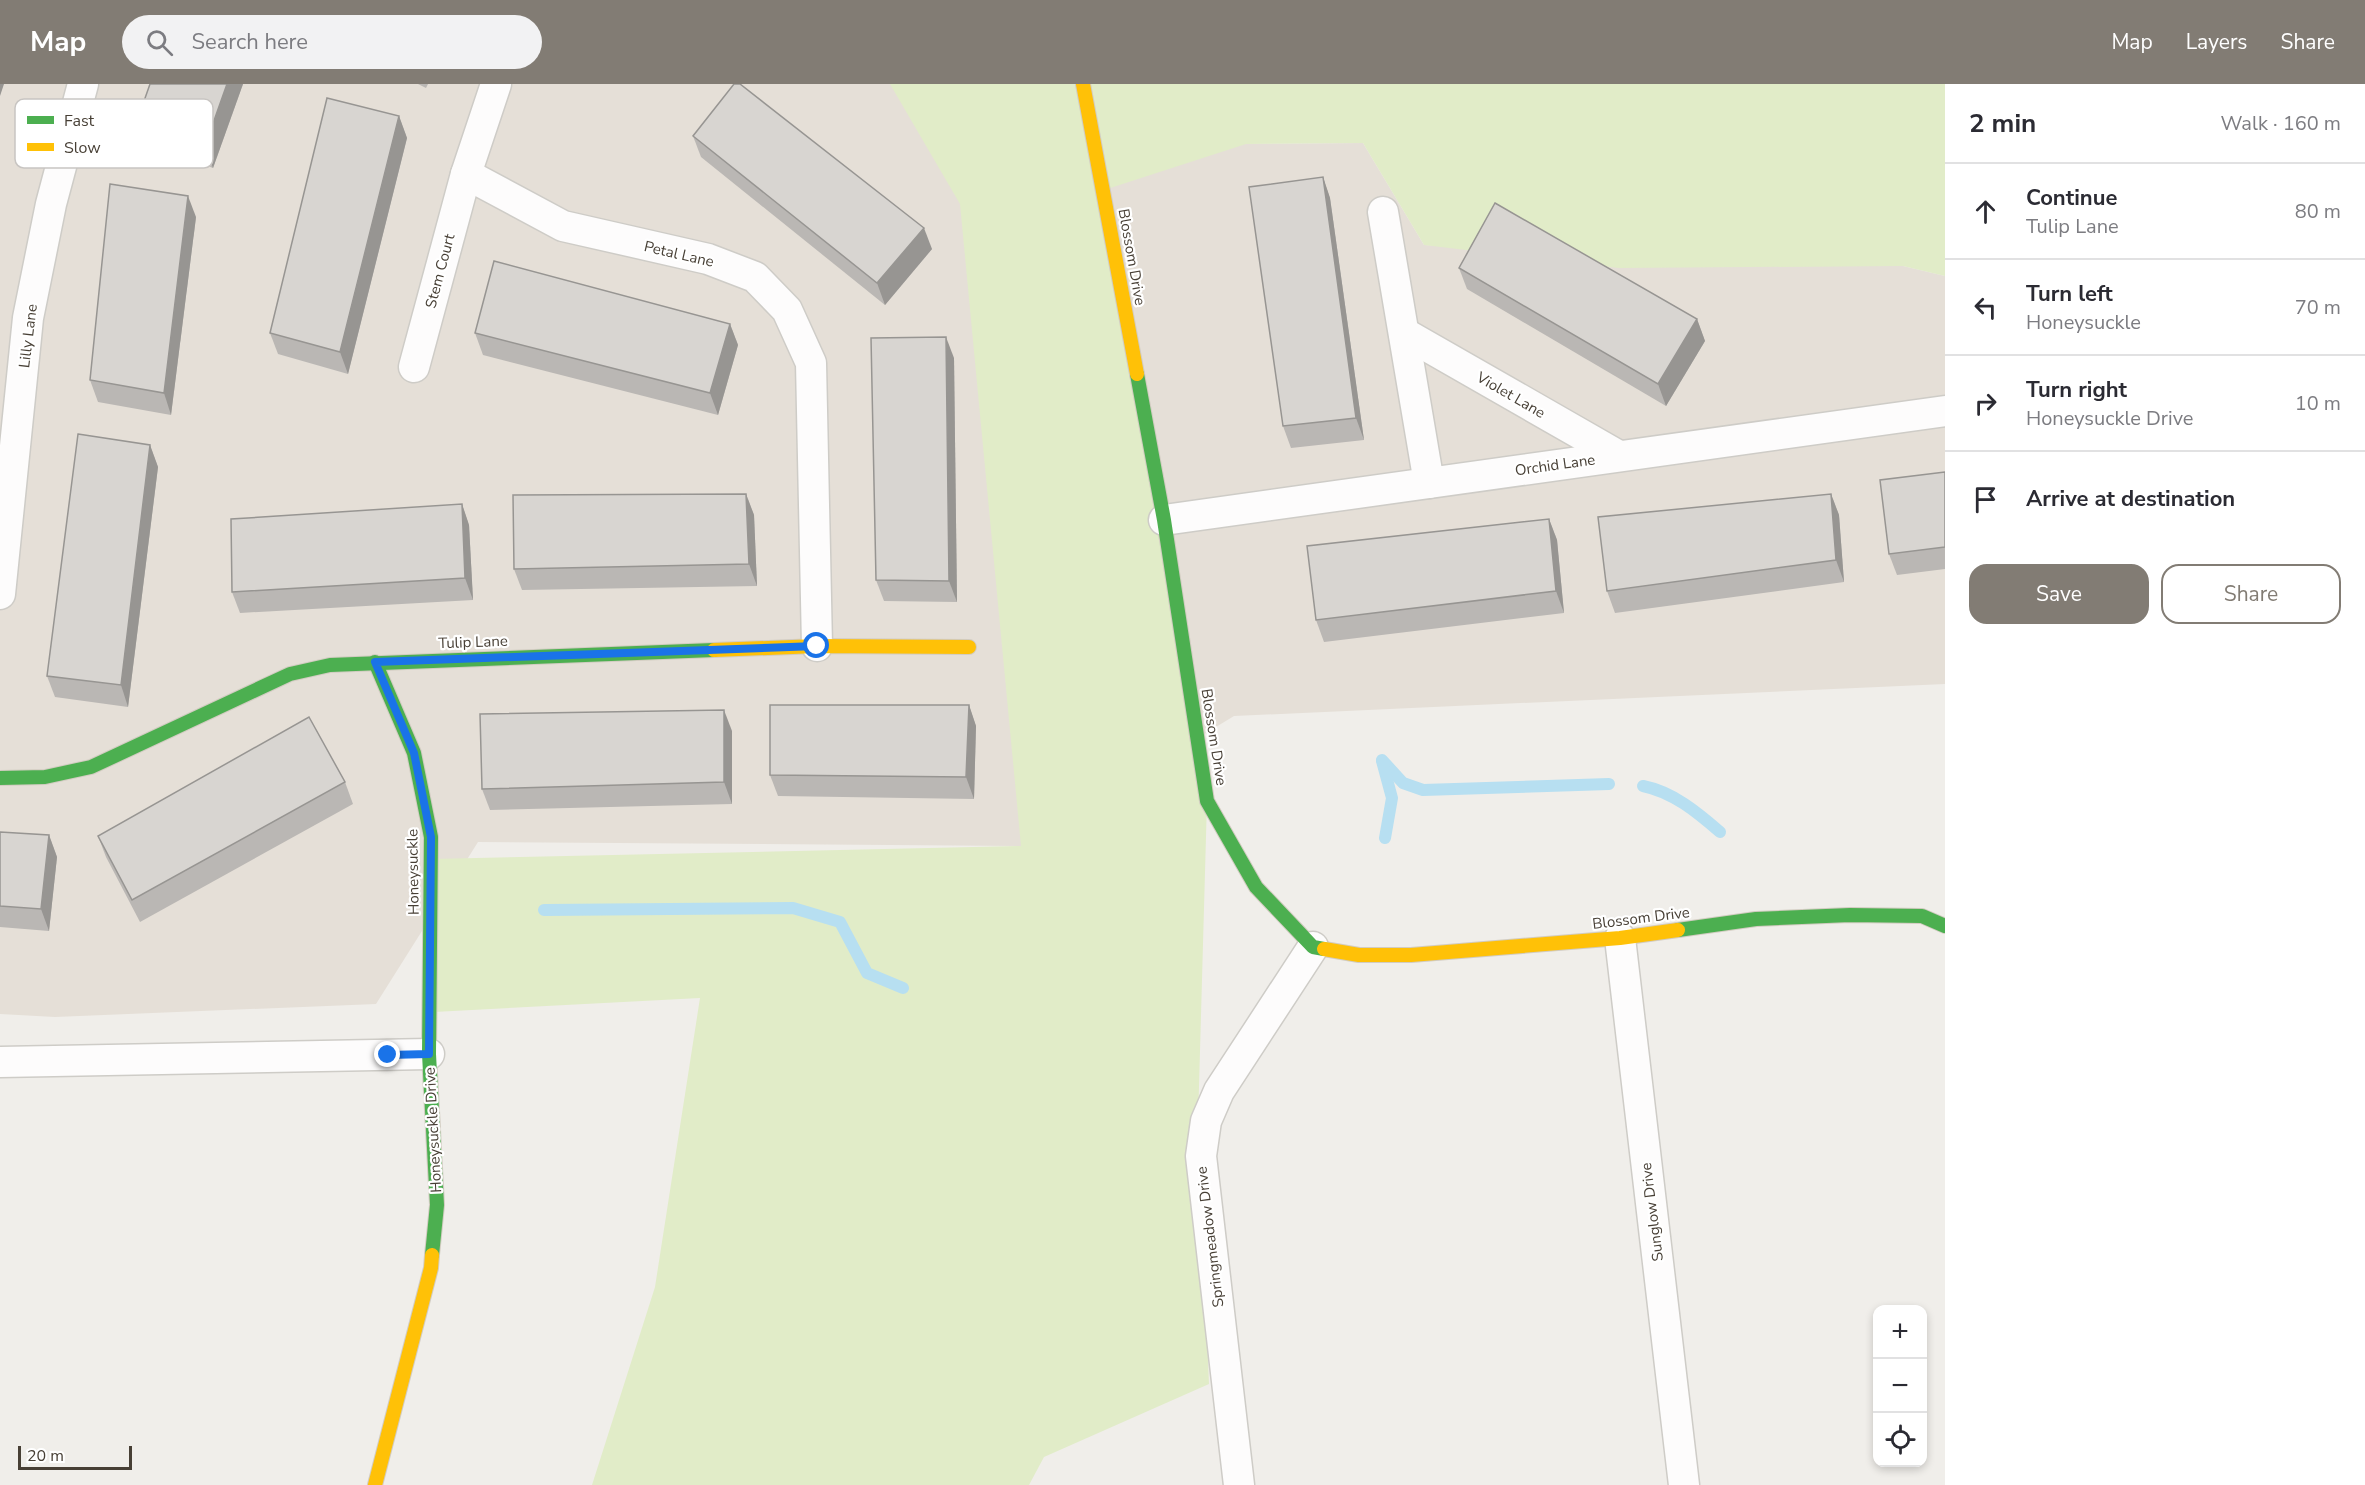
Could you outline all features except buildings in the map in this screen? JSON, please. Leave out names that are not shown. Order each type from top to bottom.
[{"type":"street","name":"Lilly Lane","points":[[79,99],[83,84]]},
{"type":"street","points":[[466,174],[496,84]]},
{"type":"street","name":"Blossom Drive","points":[[1083,84],[1164,520],[1207,801],[1256,887],[1313,947],[1359,955],[1411,955],[1620,938],[1756,919],[1838,915],[1922,916],[1945,926]]},
{"type":"street","name":"Lilly Lane","points":[[0,594],[28,318],[61,168]]},
{"type":"street","name":"Stem Court","points":[[414,368],[466,174]]},
{"type":"street","name":"Petal Lane","points":[[466,174],[563,226],[708,259],[755,278],[788,310],[811,363],[817,646]]},
{"type":"street","points":[[1383,212],[1429,483]]},
{"type":"street","name":"Violet Lane","points":[[1404,333],[1619,456]]},
{"type":"street","name":"Orchid Lane","points":[[1164,520],[1945,411]]},
{"type":"street","name":"Tulip Lane","points":[[0,778],[45,777],[91,767],[290,674],[330,665],[817,646],[969,647]]},
{"type":"street","name":"Honeysuckle","points":[[375,662],[414,753],[431,837],[429,1054]]},
{"type":"street","name":"Sunglow Drive","points":[[1620,938],[1684,1485]]},
{"type":"street","name":"Springmeadow Drive","points":[[1239,1485],[1201,1156],[1206,1121],[1220,1091],[1313,947]]},
{"type":"street","name":"Honeysuckle Drive","points":[[0,1062],[429,1054],[437,1205],[432,1268],[375,1485]]},
{"type":"shaded area","points":[[0,84],[1135,84],[1246,144],[1363,143],[1424,245],[1903,266],[1945,276],[1945,684],[1234,716],[1021,846],[478,842],[376,1004],[55,1017],[0,1014]]},
{"type":"green space","points":[[890,84],[1945,84],[1945,276],[1903,266],[1619,268],[1424,245],[1363,143],[1246,144],[1101,191],[1207,801],[1198,1123],[1209,1384],[1044,1457],[1029,1485],[592,1485],[655,1287],[700,998],[434,1012],[431,859],[1021,846],[960,204]]},
{"type":"waterway","points":[[1382,760],[1403,783],[1423,790],[1609,784]]},
{"type":"waterway","points":[[1382,761],[1392,798],[1385,838]]},
{"type":"waterway","points":[[1643,786],[1674,798],[1720,832]]},
{"type":"waterway","points":[[544,910],[793,908],[840,922],[867,973],[903,988]]},
{"type":"traffic: fast","points":[[1137,374],[1164,520],[1207,801],[1256,887],[1313,947],[1324,949]]},
{"type":"traffic: fast","points":[[0,778],[45,777],[91,767],[290,674],[330,665],[714,650]]},
{"type":"traffic: fast","points":[[375,662],[414,753],[431,837],[429,1054],[437,1205],[432,1255]]},
{"type":"traffic: fast","points":[[1678,930],[1756,919],[1850,915],[1922,916],[1945,926]]},
{"type":"traffic: slow","points":[[1083,84],[1137,374]]},
{"type":"traffic: slow","points":[[714,650],[817,646],[969,647]]},
{"type":"traffic: slow","points":[[1324,949],[1359,955],[1411,955],[1620,938],[1678,930]]},
{"type":"traffic: slow","points":[[375,1485],[431,1268],[432,1255]]},
{"type":"route","points":[[388,1055],[429,1054],[431,837],[414,753],[375,662],[817,646]]}]
